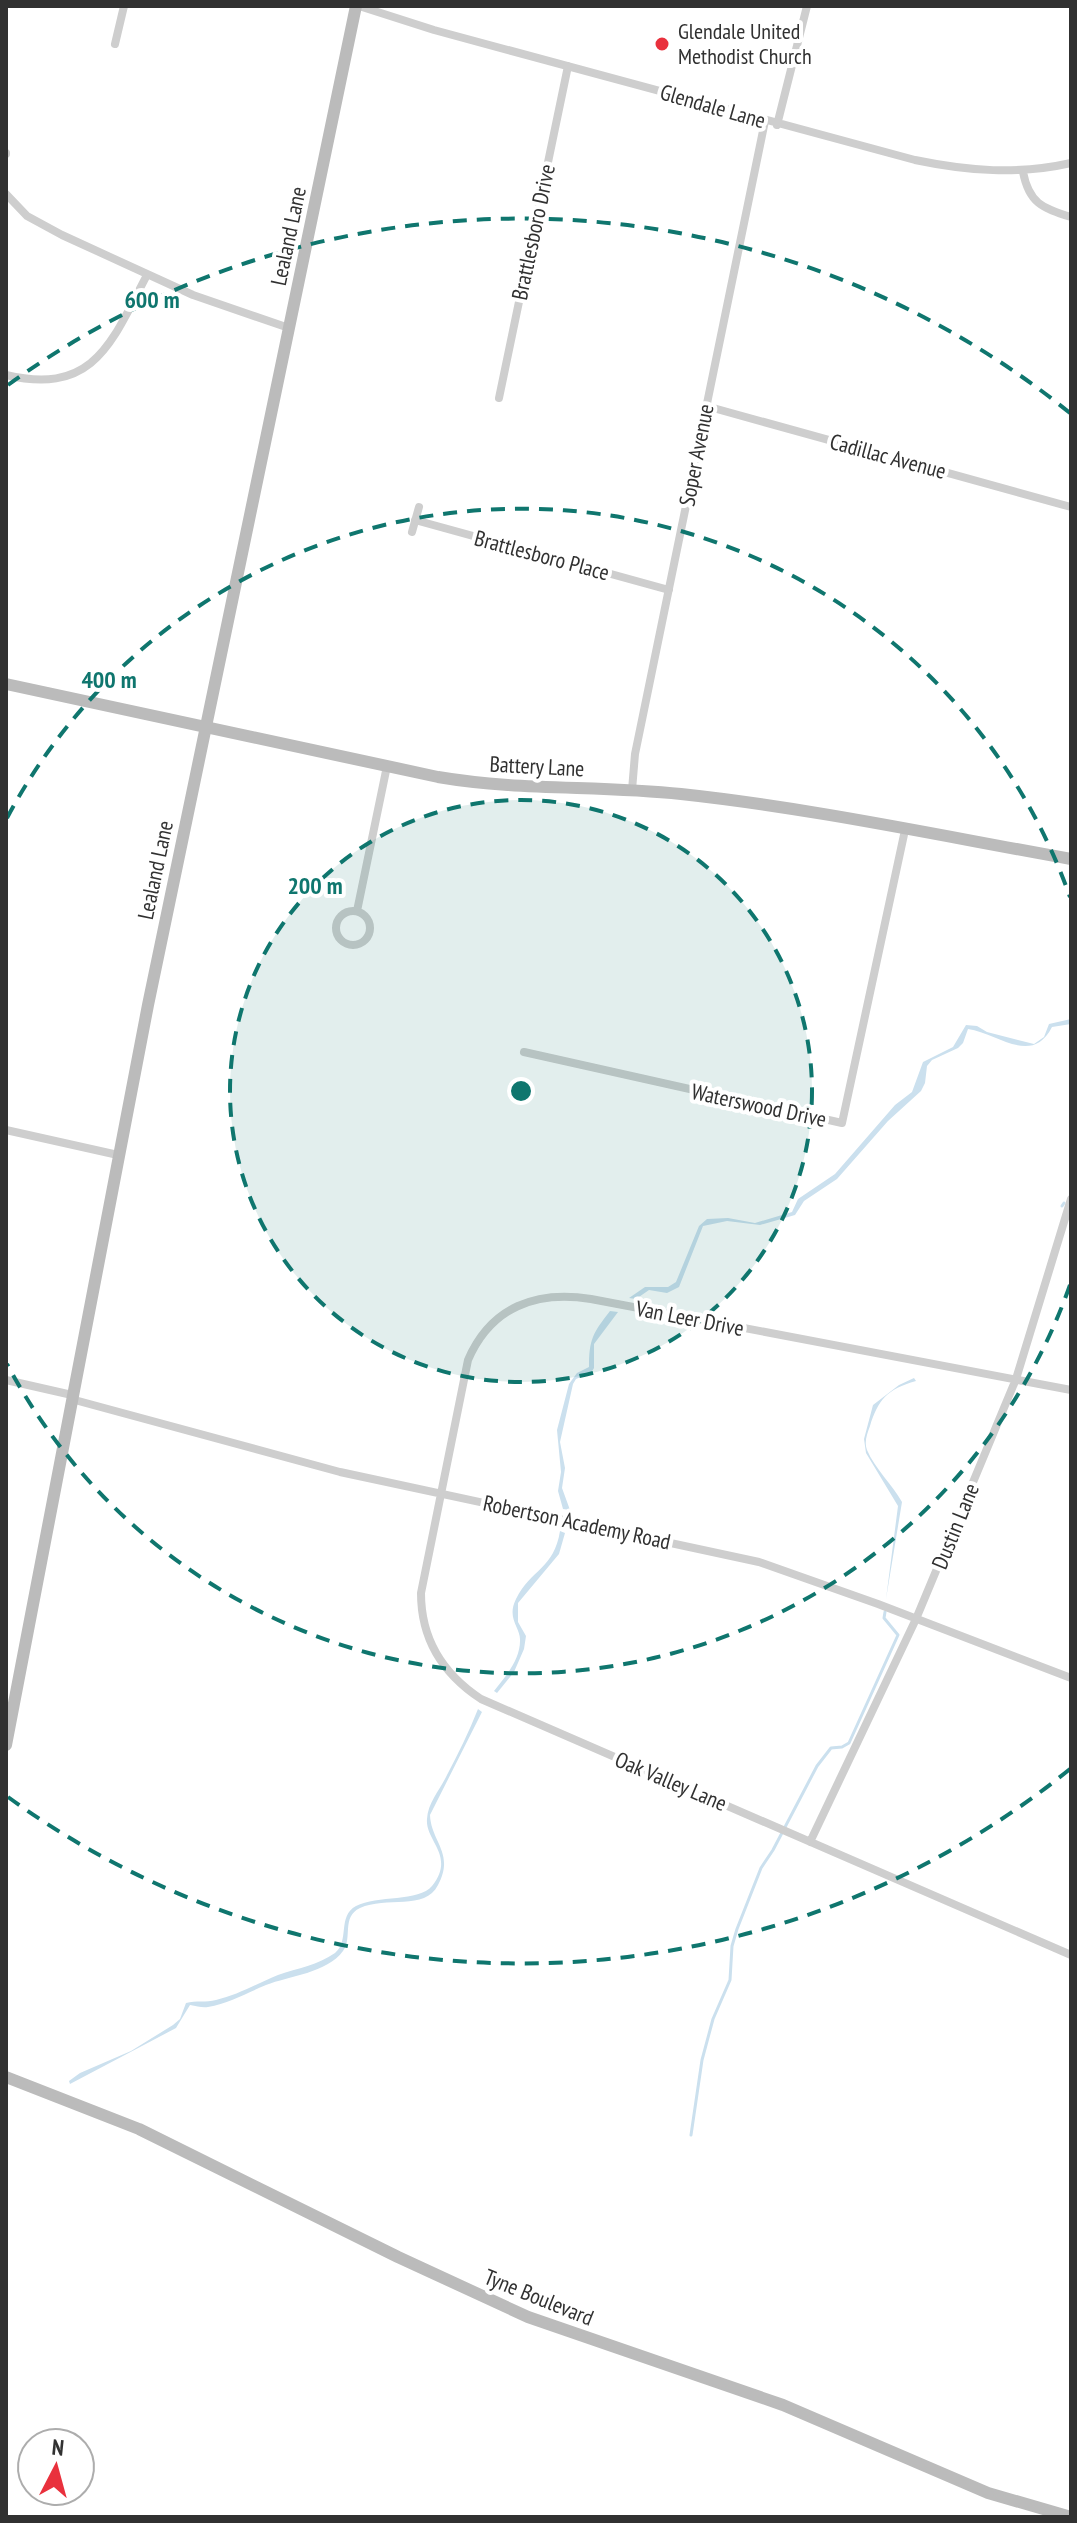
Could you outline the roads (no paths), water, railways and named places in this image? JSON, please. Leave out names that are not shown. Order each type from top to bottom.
[{"type":"street","points":[[115,44],[124,6]]},
{"type":"street","name":"Glendale Lane","points":[[358,6],[408,23],[777,125],[934,164],[978,171],[1023,172],[1071,163]]},
{"type":"street","name":"Lealand Lane","points":[[6,1745],[12,1688],[118,1155],[358,6]]},
{"type":"street","points":[[777,125],[807,6]]},
{"type":"street","name":"Brattlesboro Drive","points":[[499,398],[568,66]]},
{"type":"street","name":"Soper Avenue","points":[[632,790],[635,754],[765,121]]},
{"type":"street","points":[[1023,172],[1028,193],[1035,201],[1071,217]]},
{"type":"street","points":[[6,194],[19,210],[33,220],[147,275],[219,305],[289,328]]},
{"type":"street","points":[[6,375],[49,379],[72,375],[85,368],[107,348],[147,275]]},
{"type":"street","name":"Cadillac Avenue","points":[[706,406],[1071,507]]},
{"type":"street","points":[[412,532],[419,507]]},
{"type":"street","name":"Brattlesboro Place","points":[[415,520],[669,590]]},
{"type":"street","name":"Battery Lane","points":[[6,684],[387,766],[502,786],[632,790],[714,798],[1071,859]]},
{"type":"street","points":[[357,911],[387,766]]},
{"type":"street","name":"Waterswood Drive","points":[[524,1052],[842,1123],[905,830]]},
{"type":"street","points":[[357,911],[369,920],[370,932],[361,943],[349,944],[339,938],[337,923],[345,912],[357,911]]},
{"type":"street","points":[[6,1130],[118,1155]]},
{"type":"street","name":"Dustin Lane","points":[[810,1842],[916,1619],[1016,1379],[1071,1199]]},
{"type":"street","name":"Van Leer Drive","points":[[439,1493],[464,1374],[472,1351],[501,1317],[523,1304],[547,1296],[591,1299],[1071,1390]]},
{"type":"street","name":"Robertson Academy Road","points":[[6,1380],[327,1469],[745,1558],[808,1578],[1071,1678]]},
{"type":"street","name":"Oak Valley Lane","points":[[439,1493],[422,1576],[421,1605],[430,1641],[451,1675],[470,1691],[493,1705],[1071,1955]]},
{"type":"street","name":"Tyne Boulevard","points":[[6,2077],[168,2142],[398,2257],[528,2317],[737,2388],[988,2493],[1071,2517]]},
{"type":"water","points":[[1071,1019],[1071,1024],[1052,1027],[1044,1038],[1035,1044],[1025,1046],[968,1029],[958,1048],[932,1060],[927,1066],[921,1091],[888,1121],[837,1179],[804,1201],[795,1215],[760,1225],[727,1221],[703,1226],[679,1287],[667,1293],[649,1290],[636,1299],[629,1298],[645,1287],[668,1287],[676,1282],[699,1226],[707,1219],[728,1218],[755,1223],[792,1212],[798,1199],[835,1174],[895,1105],[912,1092],[923,1062],[953,1047],[966,1025],[1034,1044],[1044,1037],[1049,1024]]},
{"type":"water","points":[[610,1311],[618,1312],[594,1344],[594,1368],[573,1384],[560,1442],[565,1468],[562,1488],[570,1510],[563,1509],[558,1491],[561,1472],[557,1430],[569,1384],[577,1373],[589,1367],[593,1337]]},
{"type":"water","points":[[914,1378],[916,1381],[891,1392],[880,1402],[866,1441],[870,1457],[902,1502],[886,1599],[898,1506],[866,1453],[864,1439],[873,1405],[899,1385]]},
{"type":"water","points":[[560,1531],[565,1533],[559,1554],[518,1603],[518,1622],[526,1636],[524,1649],[514,1672],[497,1693],[494,1691],[511,1668],[519,1648],[520,1636],[513,1617],[513,1606],[528,1581],[553,1553]]},
{"type":"water","points":[[478,1709],[482,1712],[430,1815],[444,1864],[443,1874],[432,1893],[414,1901],[360,1908],[349,1922],[346,1946],[327,1964],[216,2005],[190,2005],[176,2028],[70,2084],[69,2081],[80,2073],[131,2051],[173,2025],[180,2019],[186,2003],[224,1998],[335,1953],[342,1942],[347,1916],[356,1906],[418,1894],[432,1886],[441,1866],[428,1827],[428,1813]]},
{"type":"waterway","points":[[691,2135],[702,2060],[713,2019],[730,1980],[732,1946],[737,1929],[761,1868],[817,1766],[831,1748],[849,1743],[898,1635],[884,1618],[885,1612]]},
{"type":"place","name":"Glendale United Methodist Church","points":[[662,44]]}]
